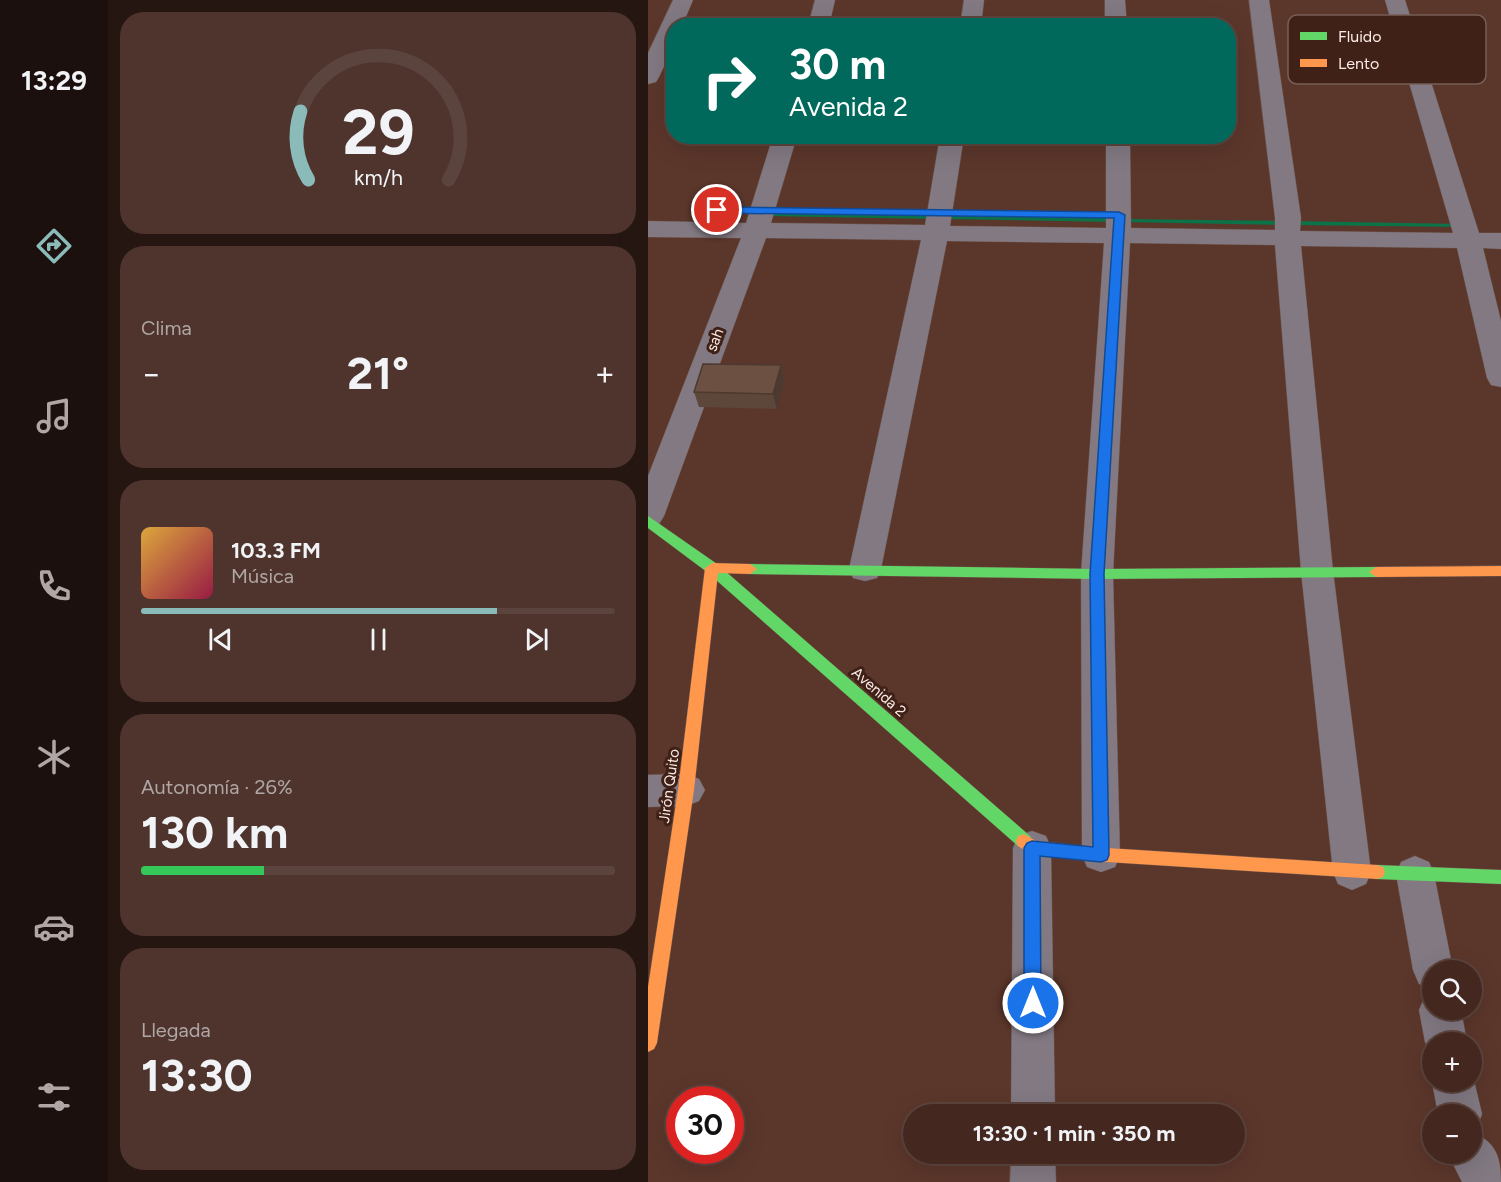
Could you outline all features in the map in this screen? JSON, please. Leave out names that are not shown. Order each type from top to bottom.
[{"type":"street","points":[[675,18],[683,0]]},
{"type":"street","points":[[820,18],[825,0]]},
{"type":"street","points":[[971,18],[974,0]]},
{"type":"street","points":[[1115,0],[1116,18]]},
{"type":"street","points":[[1259,0],[1288,228],[1317,571],[1352,872]]},
{"type":"street","points":[[1395,0],[1400,15]]},
{"type":"street","points":[[648,77],[666,37]]},
{"type":"street","points":[[1421,84],[1466,231],[1501,378]]},
{"type":"street","name":"sah","points":[[648,516],[760,221],[783,144]]},
{"type":"street","points":[[865,569],[937,223],[951,144]]},
{"type":"street","points":[[1101,855],[1097,574],[1118,226],[1118,144]]},
{"type":"street","points":[[648,209],[760,221]]},
{"type":"street","points":[[648,229],[760,221],[1288,228],[1466,231],[1501,242]]},
{"type":"street","points":[[1466,231],[1501,221]]},
{"type":"street","name":"Avenida 2","points":[[648,521],[712,568],[1032,848]]},
{"type":"street","points":[[712,568],[1097,574],[1501,571]]},
{"type":"street","name":"Jirón Quito","points":[[648,1043],[686,790],[712,568]]},
{"type":"street","points":[[648,791],[686,790]]},
{"type":"street","points":[[1033,1104],[1032,848],[1101,855],[1352,872],[1501,877]]},
{"type":"street","points":[[1415,874],[1431,960]]},
{"type":"street","points":[[1033,1164],[1033,1182]]},
{"type":"street","points":[[1476,1164],[1491,1182]]},
{"type":"green space","points":[[766,213],[935,216],[934,219],[765,216]]},
{"type":"green space","points":[[942,216],[1115,218],[1114,222],[942,219]]},
{"type":"green space","points":[[1122,219],[1285,221],[1285,225],[1122,222]]},
{"type":"green space","points":[[1292,221],[1461,224],[1461,227],[1292,225]]},
{"type":"building","points":[[703,364],[781,365],[773,394],[694,392]]},
{"type":"traffic: fast","points":[[648,521],[712,568],[1024,841]]},
{"type":"traffic: fast","points":[[750,569],[1097,574],[1376,572]]},
{"type":"traffic: fast","points":[[1377,872],[1501,877]]},
{"type":"traffic: slow","points":[[648,1043],[686,790],[712,568],[750,569]]},
{"type":"traffic: slow","points":[[1376,572],[1501,571]]},
{"type":"traffic: slow","points":[[1024,841],[1032,848],[1091,854],[1377,872]]},
{"type":"route","points":[[717,210],[1119,215],[1097,574],[1101,855],[1032,848],[1033,1003]]}]
